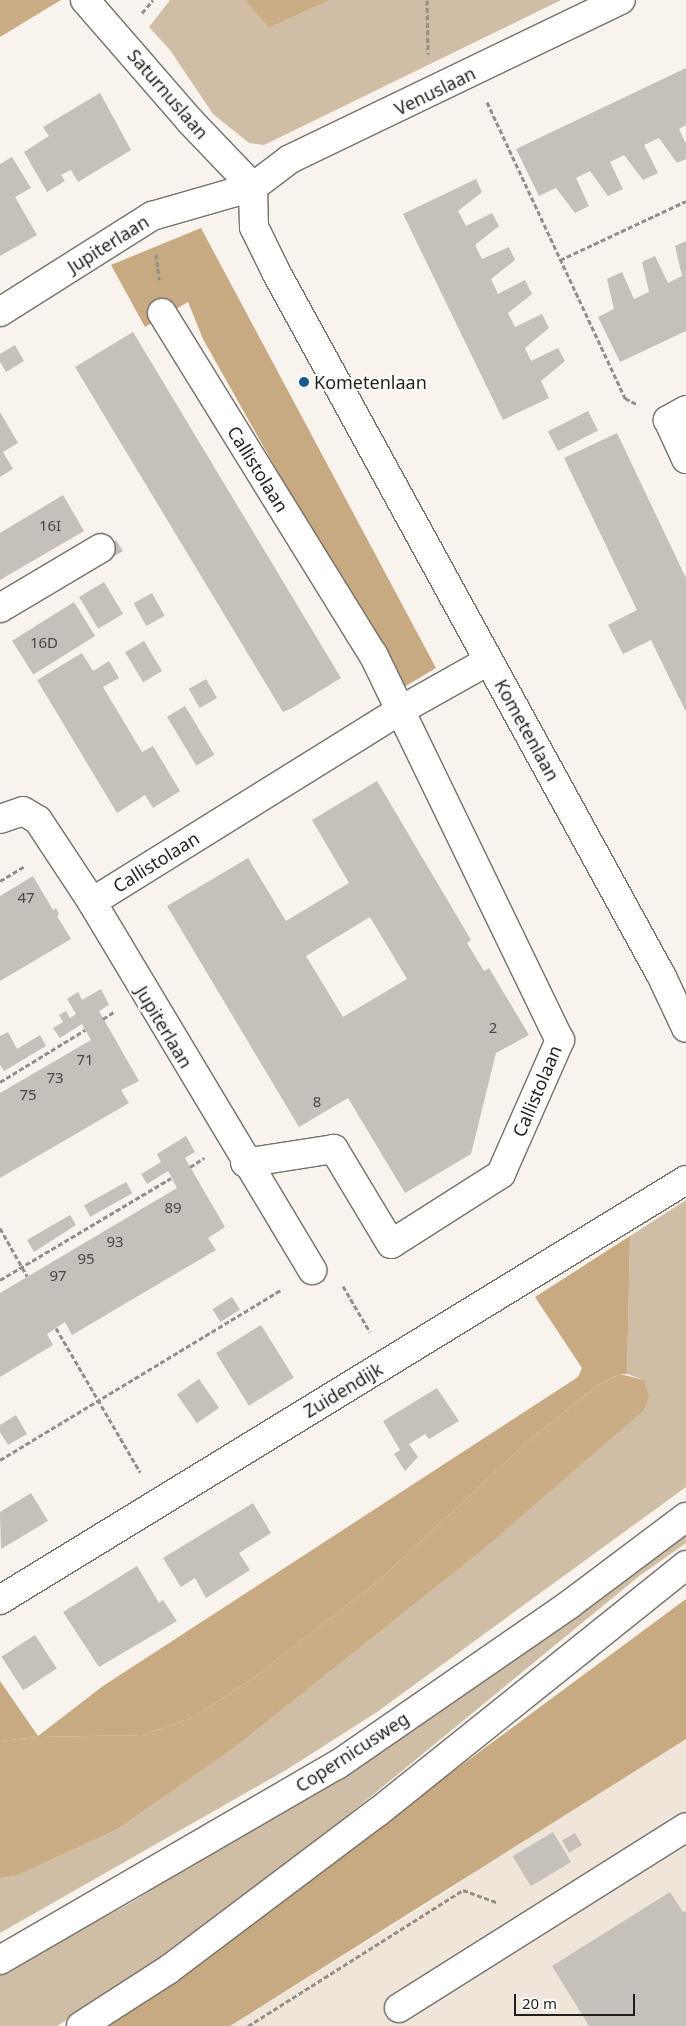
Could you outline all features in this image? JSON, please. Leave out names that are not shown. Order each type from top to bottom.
[{"type":"street","name":"Saturnuslaan","points":[[85,0],[190,122],[253,187]]},
{"type":"street","name":"Venuslaan","points":[[253,187],[290,159],[428,95],[620,0]]},
{"type":"street","name":"Jupiterlaan","points":[[0,312],[152,216],[253,187]]},
{"type":"street","name":"Kometenlaan","points":[[253,187],[254,227],[277,274],[662,977],[686,1028]]},
{"type":"street","name":"Callistolaan","points":[[162,313],[373,654],[560,1040],[501,1174],[391,1244],[334,1149],[245,1163]]},
{"type":"street","points":[[677,415],[686,458]]},
{"type":"street","points":[[0,608],[101,548]]},
{"type":"street","name":"Callistolaan","points":[[92,902],[399,711],[488,661]]},
{"type":"street","name":"Jupiterlaan","points":[[0,819],[23,811],[38,820],[92,902],[245,1163],[312,1270]]},
{"type":"street","name":"Kometenlaan","points":[[662,977],[686,1011]]},
{"type":"street","name":"Zuidendijk","points":[[0,1600],[686,1180]]},
{"type":"street","name":"Copernicusweg","points":[[0,1960],[337,1765],[570,1604],[686,1517]]},
{"type":"street","points":[[82,2026],[168,1970],[378,1812],[686,1565]]},
{"type":"street","points":[[399,2008],[686,1828]]},
{"type":"path","points":[[427,0],[428,95]]},
{"type":"path","points":[[474,72],[625,398],[677,415]]},
{"type":"path","points":[[560,260],[686,200]]},
{"type":"path","points":[[152,216],[162,313]]},
{"type":"path","points":[[0,1082],[85,1030]]},
{"type":"path","points":[[0,1280],[171,1178]]},
{"type":"path","points":[[0,1228],[27,1276]]},
{"type":"path","points":[[0,1460],[312,1270],[337,1275],[359,1313]]},
{"type":"path","points":[[56,1328],[142,1475]]},
{"type":"path","points":[[248,2026],[463,1890],[541,1918]]},
{"type":"shaded area","points":[[0,0],[61,0],[0,37]]},
{"type":"shaded area","points":[[170,0],[244,0],[269,28],[330,0],[561,0],[264,145],[249,143],[213,114],[170,50],[149,27]]},
{"type":"shaded area","points":[[244,0],[330,0],[269,28]]},
{"type":"shaded area","points":[[201,228],[436,668],[404,687],[320,547],[203,339],[188,302],[145,327],[111,265]]},
{"type":"shaded area","points":[[686,1200],[686,1487],[377,1712],[286,1770],[0,1933],[0,1878],[16,1876],[118,1829],[234,1748],[474,1557],[644,1380],[627,1374],[630,1236]]},
{"type":"shaded area","points":[[630,1236],[627,1374],[620,1374],[596,1386],[526,1443],[377,1582],[252,1679],[194,1717],[142,1735],[38,1737],[0,1741],[0,1681],[38,1736],[103,1686],[578,1377],[582,1368],[535,1297]]},
{"type":"shaded area","points":[[620,1374],[644,1380],[649,1397],[644,1410],[474,1557],[234,1748],[118,1829],[16,1876],[0,1878],[0,1741],[38,1737],[142,1735],[194,1717],[252,1679],[377,1582],[526,1443],[596,1386]]},
{"type":"shaded area","points":[[686,1529],[686,1543],[638,1577],[341,1821],[163,1958],[57,2026],[0,2026],[0,1974],[134,1901],[442,1705]]},
{"type":"shaded area","points":[[686,1599],[686,1739],[230,2026],[109,2026]]},
{"type":"shaded area","points":[[686,1739],[686,2026],[230,2026],[442,1895],[504,1851]]},
{"type":"building","points":[[686,68],[686,125],[679,129],[686,144],[686,159],[677,163],[659,138],[644,145],[658,173],[643,180],[624,155],[610,162],[623,189],[608,196],[590,171],[576,178],[589,206],[575,213],[556,188],[539,196],[516,149]]},
{"type":"building","points":[[100,93],[131,150],[78,182],[71,170],[61,175],[65,181],[47,192],[24,152],[49,136],[43,127]]},
{"type":"building","points":[[12,157],[31,188],[15,197],[37,235],[0,256],[0,164]]},
{"type":"building","points":[[476,179],[482,192],[458,211],[466,226],[492,213],[499,226],[475,245],[482,259],[509,247],[515,260],[491,279],[498,294],[525,280],[532,294],[508,313],[515,327],[542,314],[549,328],[525,348],[531,361],[558,348],[565,361],[541,381],[549,398],[503,420],[403,214]]},
{"type":"building","points":[[686,241],[686,331],[620,362],[598,317],[614,309],[607,279],[622,272],[634,299],[649,292],[642,262],[655,256],[668,283],[682,276],[675,246]]},
{"type":"building","points":[[133,332],[341,678],[283,712],[75,367]]},
{"type":"building","points":[[15,345],[24,361],[6,372],[0,362],[0,354]]},
{"type":"building","points":[[588,411],[598,431],[558,451],[548,431]]},
{"type":"building","points":[[0,412],[18,443],[3,452],[13,469],[0,477]]},
{"type":"building","points":[[617,433],[686,578],[686,712],[651,640],[623,654],[608,625],[637,610],[564,458]]},
{"type":"building","points":[[63,495],[84,531],[0,580],[0,533]]},
{"type":"building","points":[[116,540],[123,551],[109,560],[102,548]]},
{"type":"building","points":[[104,582],[123,614],[98,629],[79,597]]},
{"type":"building","points":[[152,593],[165,616],[146,626],[134,603]]},
{"type":"building","points":[[74,602],[95,636],[33,675],[12,641]]},
{"type":"building","points":[[144,641],[162,671],[143,682],[125,652]]},
{"type":"building","points":[[82,653],[93,671],[109,661],[119,678],[103,687],[142,752],[153,746],[180,791],[153,808],[145,795],[117,813],[37,680]]},
{"type":"building","points":[[206,679],[217,698],[200,708],[189,689]]},
{"type":"building","points":[[185,706],[214,755],[196,766],[167,717]]},
{"type":"building","points":[[377,781],[471,940],[467,943],[484,971],[489,968],[529,1035],[496,1053],[471,1154],[405,1193],[348,1098],[299,1127],[167,906],[248,858],[286,921],[349,883],[312,820]],"holes":[[[370,917],[407,979],[343,1017],[306,956]]]},
{"type":"building","points":[[33,876],[53,910],[56,908],[59,914],[57,916],[71,939],[0,981],[0,896]]},
{"type":"building","points":[[101,989],[109,1005],[99,1011],[139,1081],[121,1090],[129,1103],[0,1178],[0,1093],[91,1040],[82,1024],[60,1038],[53,1028],[63,1022],[59,1015],[66,1011],[70,1018],[76,1014],[67,999],[78,992],[82,1000]]},
{"type":"building","points":[[8,1032],[17,1049],[40,1035],[46,1046],[4,1071],[0,1065],[0,1036]]},
{"type":"building","points":[[186,1136],[195,1152],[185,1158],[225,1227],[208,1238],[216,1250],[72,1335],[65,1322],[47,1334],[53,1345],[0,1377],[0,1293],[177,1188],[168,1171],[147,1184],[141,1174],[161,1162],[157,1154]]},
{"type":"building","points":[[126,1182],[132,1193],[90,1217],[84,1205]]},
{"type":"building","points":[[70,1215],[76,1225],[34,1252],[27,1240]]},
{"type":"building","points":[[232,1297],[240,1310],[220,1322],[212,1309]]},
{"type":"building","points":[[261,1325],[294,1378],[249,1406],[216,1353]]},
{"type":"building","points":[[199,1379],[219,1408],[197,1423],[177,1394]]},
{"type":"building","points":[[437,1388],[459,1421],[429,1439],[425,1434],[409,1444],[418,1457],[405,1471],[394,1454],[400,1450],[383,1421]]},
{"type":"building","points":[[16,1415],[27,1434],[8,1445],[0,1432],[0,1425]]},
{"type":"building","points":[[31,1493],[48,1521],[1,1549],[0,1512]]},
{"type":"building","points":[[253,1503],[271,1533],[239,1553],[250,1570],[206,1598],[195,1578],[181,1587],[163,1558]]},
{"type":"building","points":[[137,1566],[159,1603],[163,1600],[177,1621],[99,1667],[63,1612]]},
{"type":"building","points":[[35,1635],[57,1669],[23,1690],[1,1657]]},
{"type":"building","points":[[553,1832],[571,1862],[531,1886],[513,1856]]},
{"type":"building","points":[[575,1833],[582,1845],[569,1853],[562,1840]]},
{"type":"building","points":[[670,1892],[683,1912],[686,1911],[686,2026],[589,2026],[552,1966]]},
{"type":"place","name":"Kometenlaan","points":[[304,382]]}]
